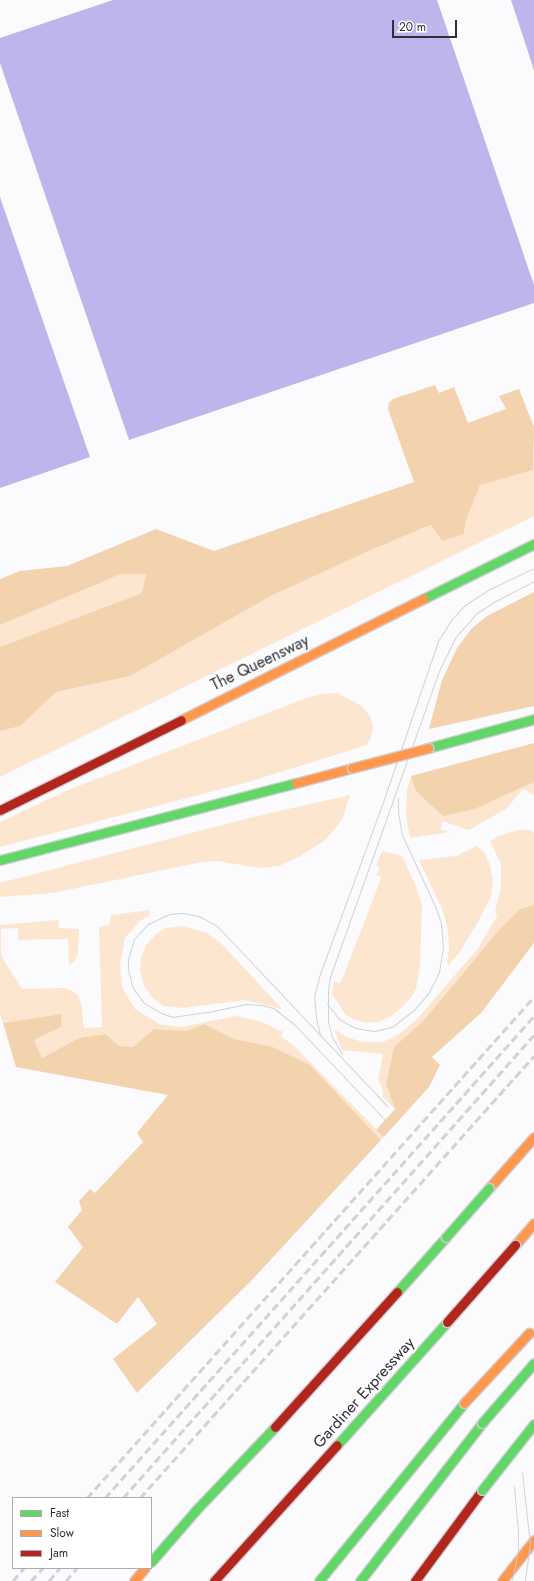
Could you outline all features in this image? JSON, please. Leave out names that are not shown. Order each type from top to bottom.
[{"type":"main road","name":"The Queensway","points":[[0,810],[534,544]]},
{"type":"main road","points":[[0,860],[534,719]]},
{"type":"main road","points":[[152,1561],[446,1237],[534,1137]]},
{"type":"main road","name":"Gardiner Expressway","points":[[214,1581],[534,1223]]},
{"type":"main road","points":[[319,1581],[464,1403],[532,1330]]},
{"type":"main road","points":[[360,1581],[482,1424],[534,1363]]},
{"type":"main road","points":[[415,1581],[482,1490],[534,1424]]},
{"type":"main road","points":[[502,1581],[534,1540]]},
{"type":"main road","points":[[134,1581],[144,1569]]},
{"type":"shaded area","points":[[113,0],[437,0],[534,285],[534,303],[129,440],[0,63],[0,38]]},
{"type":"shaded area","points":[[511,0],[534,0],[534,71],[532,64]]},
{"type":"shaded area","points":[[0,197],[90,457],[0,488]]},
{"type":"shaded area","points":[[435,385],[439,393],[454,387],[468,423],[506,409],[499,396],[519,389],[534,427],[533,470],[480,485],[466,520],[464,534],[442,541],[431,525],[371,550],[271,596],[130,676],[56,692],[20,726],[0,731],[0,647],[142,593],[146,574],[121,574],[0,625],[0,579],[20,571],[67,566],[156,529],[214,551],[414,482],[388,409],[389,403],[393,399]]},
{"type":"shaded area","points":[[534,453],[534,516],[0,777],[0,731],[20,725],[56,692],[130,676],[271,596],[371,550],[432,525],[442,541],[464,534],[466,520],[480,485],[532,470]]},
{"type":"shaded area","points":[[121,574],[146,574],[142,593],[0,647],[0,625]]},
{"type":"shaded area","points":[[534,592],[534,706],[429,729],[442,680],[457,648],[472,628],[487,616]]},
{"type":"shaded area","points":[[338,693],[362,706],[370,716],[373,726],[371,737],[367,745],[252,781],[0,847],[0,822],[68,790],[309,697],[321,694]]},
{"type":"shaded area","points":[[534,743],[534,782],[475,809],[443,816],[416,791],[411,776]]},
{"type":"shaded area","points":[[411,776],[416,791],[475,809],[534,782],[534,795],[523,789],[506,809],[469,830],[442,821],[441,829],[449,832],[410,838],[406,815],[407,789]]},
{"type":"shaded area","points":[[350,795],[342,820],[325,840],[299,857],[279,866],[259,868],[218,861],[202,862],[53,893],[0,897],[0,883],[249,818]]},
{"type":"shaded area","points":[[518,830],[530,830],[534,833],[534,905],[520,909],[461,975],[423,1021],[394,1047],[386,1084],[395,1109],[382,1096],[383,1093],[381,1084],[378,1081],[383,1054],[342,1050],[334,1029],[346,1037],[363,1042],[383,1042],[401,1033],[418,1018],[479,947],[497,916],[495,910],[501,889],[501,864],[490,841],[498,836]]},
{"type":"shaded area","points":[[477,846],[484,852],[490,865],[493,881],[491,896],[478,922],[459,953],[449,965],[447,963],[449,946],[448,930],[442,909],[419,860],[456,856]]},
{"type":"shaded area","points":[[382,851],[402,856],[415,884],[422,905],[420,965],[416,989],[410,999],[392,1016],[378,1022],[366,1023],[355,1020],[345,1014],[332,994],[334,981],[340,983],[345,972],[380,881],[381,877],[376,875],[380,867],[376,865]]},
{"type":"shaded area","points":[[534,905],[534,943],[481,1013],[432,1057],[440,1065],[429,1087],[384,1137],[376,1130],[395,1109],[386,1084],[394,1047],[423,1021],[499,930],[520,909]]},
{"type":"shaded area","points":[[150,910],[150,915],[140,921],[125,938],[120,964],[122,987],[135,1009],[159,1024],[180,1027],[237,1016],[262,1022],[283,1032],[281,1037],[291,1043],[384,1137],[381,1140],[310,1065],[273,1047],[234,1039],[204,1024],[187,1031],[154,1029],[133,1047],[119,1046],[106,1034],[79,1038],[42,1058],[34,1040],[61,1027],[62,1015],[3,1023],[0,1014],[0,925],[58,920],[59,928],[79,929],[78,953],[74,962],[69,965],[68,939],[18,940],[18,928],[1,929],[1,955],[22,989],[63,988],[71,990],[78,995],[81,1003],[84,1028],[102,1027],[99,927],[109,925],[111,915]]},
{"type":"shaded area","points":[[182,926],[205,932],[222,944],[282,1009],[244,1000],[184,1008],[163,1006],[152,997],[144,985],[140,971],[141,958],[146,945],[155,935],[166,928]]},
{"type":"shaded area","points":[[62,1014],[61,1027],[34,1040],[42,1058],[79,1038],[106,1034],[119,1046],[133,1047],[154,1029],[187,1031],[204,1024],[234,1039],[273,1047],[310,1065],[381,1140],[251,1281],[137,1393],[113,1359],[157,1324],[138,1297],[117,1324],[55,1282],[83,1247],[68,1227],[82,1210],[79,1201],[90,1189],[95,1193],[143,1142],[137,1133],[168,1095],[16,1067],[3,1023]]},
{"type":"tram line","points":[[320,1035],[316,1018],[314,996],[320,974],[384,799],[438,641],[451,620],[465,605],[490,589],[534,568]]},
{"type":"tram line","points":[[342,1054],[332,1037],[328,1021],[328,991],[330,977],[439,671],[455,638],[477,613],[494,602],[534,581]]},
{"type":"tram line","points":[[327,1004],[339,1019],[355,1028],[374,1031],[392,1027],[414,1010],[429,992],[439,972],[443,947],[441,923],[435,906],[402,835],[398,812],[398,798]]},
{"type":"tram line","points":[[386,1121],[295,1025],[273,1008],[261,1005],[246,1004],[173,1017],[161,1013],[143,1002],[132,986],[128,968],[128,960],[134,939],[148,924],[169,914],[183,913],[199,916],[217,926],[387,1106]]},
{"type":"tram line","points":[[522,1472],[530,1544],[525,1581]]},
{"type":"tram line","points":[[512,1581],[518,1551],[518,1531],[514,1486]]},
{"type":"railway","points":[[88,1497],[534,997]]},
{"type":"railway","points":[[106,1497],[534,1016]]},
{"type":"railway","points":[[124,1497],[534,1035]]},
{"type":"railway","points":[[141,1497],[534,1056]]},
{"type":"railway","points":[[13,1581],[23,1569]]},
{"type":"railway","points":[[31,1581],[42,1569]]},
{"type":"railway","points":[[49,1581],[59,1569]]},
{"type":"railway","points":[[66,1581],[76,1569]]},
{"type":"traffic: fast","points":[[423,599],[534,544]]},
{"type":"traffic: fast","points":[[428,748],[534,719]]},
{"type":"traffic: fast","points":[[0,860],[296,783]]},
{"type":"traffic: fast","points":[[446,1237],[489,1188]]},
{"type":"traffic: fast","points":[[397,1292],[446,1237]]},
{"type":"traffic: fast","points":[[337,1445],[447,1322]]},
{"type":"traffic: fast","points":[[482,1423],[534,1363]]},
{"type":"traffic: fast","points":[[319,1581],[464,1403]]},
{"type":"traffic: fast","points":[[360,1581],[482,1423]]},
{"type":"traffic: fast","points":[[482,1490],[534,1424]]},
{"type":"traffic: fast","points":[[152,1561],[196,1510],[275,1427]]},
{"type":"traffic: slow","points":[[181,720],[423,599]]},
{"type":"traffic: slow","points":[[352,768],[428,748]]},
{"type":"traffic: slow","points":[[296,783],[352,768]]},
{"type":"traffic: slow","points":[[489,1188],[534,1137]]},
{"type":"traffic: slow","points":[[515,1245],[534,1223]]},
{"type":"traffic: slow","points":[[464,1403],[529,1333]]},
{"type":"traffic: slow","points":[[502,1581],[534,1540]]},
{"type":"traffic: slow","points":[[134,1581],[144,1569]]},
{"type":"traffic: jam","points":[[0,810],[181,720]]},
{"type":"traffic: jam","points":[[447,1322],[515,1245]]},
{"type":"traffic: jam","points":[[275,1427],[397,1292]]},
{"type":"traffic: jam","points":[[214,1581],[337,1445]]},
{"type":"traffic: jam","points":[[415,1581],[482,1490]]}]
